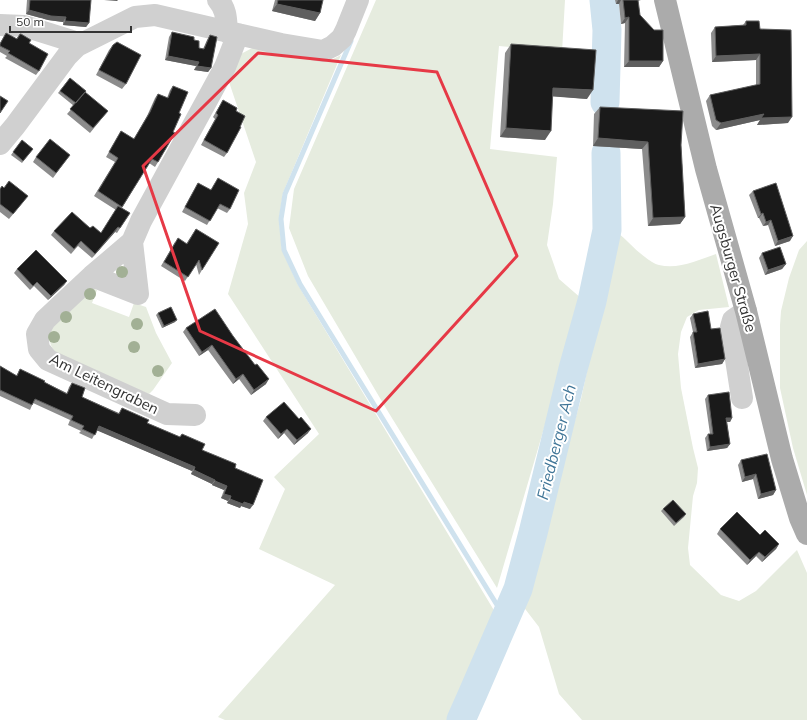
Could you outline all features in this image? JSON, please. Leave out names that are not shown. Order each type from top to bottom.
[{"type":"main road","name":"Augsburger Straße","points":[[665,0],[706,169],[746,311],[782,459],[800,518],[807,534]]},
{"type":"street","points":[[218,0],[222,4],[233,33]]},
{"type":"street","points":[[0,144],[67,56],[77,46],[135,17],[149,7],[233,33],[281,44],[322,51],[333,46],[342,38],[358,0]]},
{"type":"street","points":[[0,25],[24,26],[72,41],[77,46]]},
{"type":"street","name":"Am Leitengraben","points":[[195,415],[167,414],[48,360],[39,349],[37,334],[45,320],[92,276],[132,242],[141,221],[225,67],[233,33]]},
{"type":"street","name":"Am Leitengraben","points":[[92,276],[138,294],[132,242]]},
{"type":"street","points":[[742,398],[732,328],[733,320],[746,311]]},
{"type":"highlighted area","points":[[258,53],[437,72],[517,256],[376,411],[200,331],[143,166]]},
{"type":"shaded area","points":[[376,0],[565,0],[562,52],[499,46],[490,149],[557,157],[553,204],[547,245],[559,279],[582,299],[497,588],[387,410],[308,276],[289,228],[294,189]]},
{"type":"shaded area","points":[[256,46],[319,61],[331,60],[341,55],[283,193],[279,219],[282,250],[298,285],[498,617],[458,716],[454,720],[225,720],[218,717],[335,585],[259,549],[285,489],[274,477],[319,434],[228,294],[248,224],[244,193],[256,162],[227,76],[239,55]]},
{"type":"shaded area","points":[[617,232],[641,254],[655,264],[659,265],[681,265],[716,254],[729,307],[699,310],[687,317],[681,332],[678,354],[681,388],[698,468],[697,483],[693,496],[688,548],[690,565],[721,595],[739,601],[756,591],[797,550],[807,573],[807,720],[582,720],[559,694],[539,627],[519,601],[545,525],[581,399]]},
{"type":"shaded area","points":[[807,241],[807,495],[793,448],[780,388],[780,325],[781,311],[789,278],[799,250]]},
{"type":"shaded area","points":[[90,287],[97,290],[92,303],[129,317],[134,303],[146,307],[156,333],[172,363],[149,394],[60,358],[52,348],[49,338],[50,329]]},
{"type":"building","points":[[30,0],[91,0],[89,23],[65,21],[66,17],[51,16],[29,10]]},
{"type":"building","points":[[278,0],[323,0],[320,13],[277,4]]},
{"type":"building","points":[[623,0],[638,0],[640,15],[654,30],[663,30],[663,61],[629,61],[629,17],[625,18]]},
{"type":"building","points":[[746,21],[759,21],[760,29],[791,30],[792,117],[761,118],[764,114],[721,123],[716,120],[710,95],[760,84],[760,54],[716,56],[715,27],[746,25]]},
{"type":"building","points":[[172,32],[194,37],[194,40],[199,41],[199,48],[204,49],[210,35],[217,37],[211,68],[197,66],[199,62],[168,56]]},
{"type":"building","points":[[6,33],[17,39],[21,34],[31,40],[29,43],[48,54],[39,71],[8,53],[10,51],[0,46]]},
{"type":"building","points":[[117,42],[141,55],[126,84],[99,70],[113,45]]},
{"type":"building","points":[[511,44],[596,50],[593,90],[553,88],[551,131],[506,128]]},
{"type":"building","points":[[70,78],[86,91],[76,103],[60,91]]},
{"type":"building","points":[[173,86],[188,92],[179,113],[181,114],[173,132],[175,133],[158,162],[152,159],[122,207],[98,191],[118,158],[109,152],[121,131],[134,139],[150,112],[158,94],[168,98]]},
{"type":"building","points":[[85,92],[108,111],[93,128],[70,109]]},
{"type":"building","points":[[0,96],[8,101],[0,113]]},
{"type":"building","points":[[223,100],[237,108],[236,111],[245,116],[241,127],[227,153],[204,140],[218,115],[216,113]]},
{"type":"building","points":[[600,107],[683,111],[681,145],[685,217],[653,218],[648,142],[598,138]]},
{"type":"building","points":[[50,139],[70,155],[56,173],[36,157]]},
{"type":"building","points":[[22,140],[33,149],[23,161],[13,152]]},
{"type":"building","points":[[218,178],[239,190],[230,209],[220,204],[210,221],[185,207],[198,183],[211,190]]},
{"type":"building","points":[[9,181],[28,196],[13,214],[0,204],[0,189],[2,186],[4,188]]},
{"type":"building","points":[[776,183],[793,236],[778,241],[771,220],[766,222],[763,213],[761,214],[753,191]]},
{"type":"building","points":[[118,206],[130,213],[120,228],[118,227],[95,254],[81,241],[74,249],[54,231],[72,212],[90,228],[93,226],[101,233]]},
{"type":"building","points":[[196,229],[219,243],[202,270],[199,260],[188,277],[164,262],[178,238],[187,244]]},
{"type":"building","points":[[780,247],[786,264],[768,270],[762,253]]},
{"type":"building","points":[[36,250],[67,281],[51,296],[37,282],[33,286],[17,269]]},
{"type":"building","points":[[171,307],[177,320],[164,326],[158,313]]},
{"type":"building","points":[[215,309],[255,365],[257,364],[269,379],[254,390],[243,374],[236,379],[212,345],[202,352],[186,328]]},
{"type":"building","points":[[708,311],[711,329],[720,328],[725,359],[698,364],[693,332],[697,332],[693,314]]},
{"type":"building","points":[[0,366],[17,376],[20,369],[67,394],[72,383],[85,388],[82,397],[119,414],[122,408],[149,420],[147,423],[180,437],[182,434],[205,444],[202,450],[236,464],[235,468],[263,480],[253,505],[244,502],[243,504],[230,499],[231,496],[224,494],[227,486],[194,470],[195,467],[99,426],[95,435],[82,429],[84,426],[71,420],[73,416],[35,399],[32,405],[0,390]]},
{"type":"building","points":[[729,392],[732,418],[726,418],[730,444],[710,447],[708,434],[713,434],[708,395]]},
{"type":"building","points":[[284,402],[299,419],[301,417],[311,429],[297,440],[287,429],[281,434],[266,417]]},
{"type":"building","points":[[767,454],[776,490],[761,494],[756,474],[745,477],[741,460]]},
{"type":"building","points":[[673,500],[686,514],[676,523],[663,509]]},
{"type":"building","points":[[737,512],[760,535],[765,530],[779,544],[765,557],[759,552],[750,560],[720,529]]},
{"type":"waterway","name":"Friedberger Ach","points":[[604,0],[607,30],[605,102]]},
{"type":"waterway","points":[[351,41],[285,194],[281,219],[284,250],[300,284],[505,618]]},
{"type":"waterway","name":"Friedberger Ach","points":[[461,720],[518,589],[533,533],[573,369],[592,301],[607,230],[606,153]]}]
